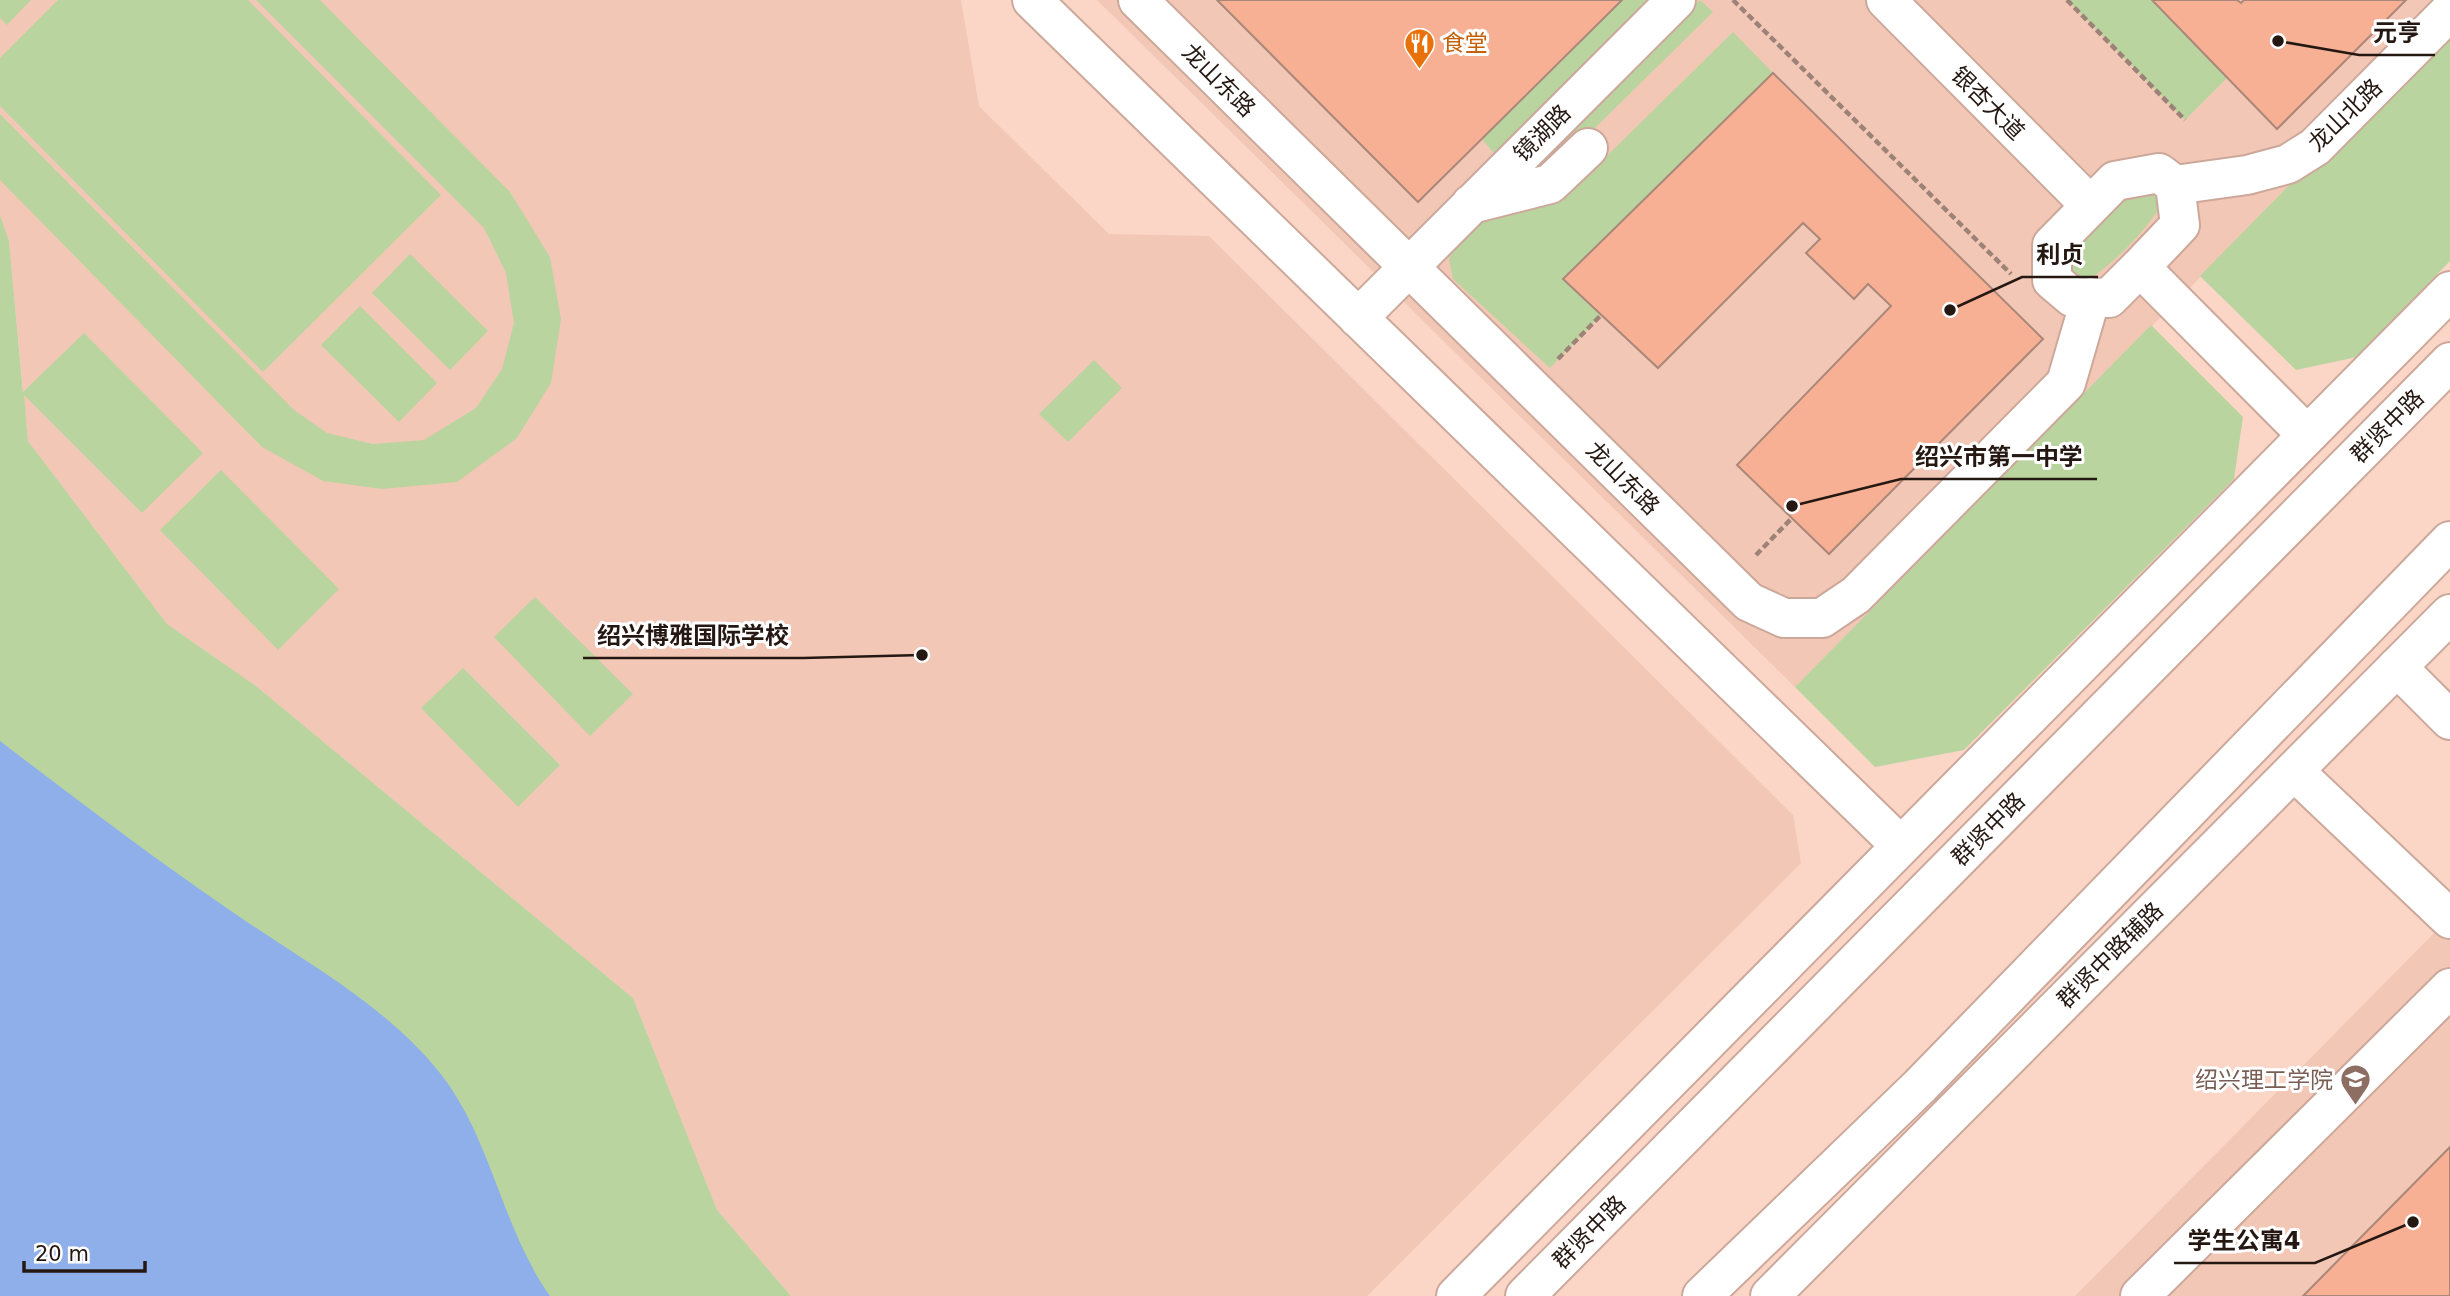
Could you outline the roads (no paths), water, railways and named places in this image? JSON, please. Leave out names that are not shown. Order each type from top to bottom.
[{"type":"main road","points":[[1032,0],[1901,846]]},
{"type":"main road","name":"镜湖路","points":[[1359,318],[1676,0]]},
{"type":"main road","name":"银杏大道","points":[[1886,0],[2090,205]]},
{"type":"main road","name":"龙山东路","points":[[1155,6],[1409,266],[1749,602],[1784,618],[1822,618],[1856,595],[2066,383],[2091,298]]},
{"type":"main road","name":"龙山北路","points":[[2175,185],[2247,174],[2288,164],[2315,147],[2450,11]]},
{"type":"main road","points":[[1471,204],[1550,184],[1588,148]]},
{"type":"main road","points":[[2159,173],[2175,185],[2180,225],[2109,298],[2072,297],[2052,280],[2052,246],[2090,205],[2115,181],[2159,173]]},
{"type":"main road","points":[[2140,267],[2308,435]]},
{"type":"main road","points":[[1456,1296],[2450,291]]},
{"type":"main road","name":"群贤中路","points":[[1525,1296],[2450,362]]},
{"type":"main road","points":[[1703,1296],[1920,1086],[2450,541]]},
{"type":"main road","name":"群贤中路辅路","points":[[1770,1296],[2450,614]]},
{"type":"main road","points":[[2397,667],[2450,720]]},
{"type":"main road","points":[[2294,771],[2450,919]]},
{"type":"main road","points":[[2140,1296],[2450,988]]},
{"type":"water","points":[[0,741],[172,870],[342,985],[418,1048],[458,1099],[485,1154],[519,1241],[550,1296],[0,1296]]},
{"type":"place","name":"元亨","points":[[2278,41]]},
{"type":"place","name":"食堂","points":[[1419,70]]},
{"type":"place","name":"利贞","points":[[1950,310]]},
{"type":"place","name":"绍兴市第一中学","points":[[1792,506]]},
{"type":"place","name":"绍兴博雅国际学校","points":[[922,655]]},
{"type":"place","name":"绍兴理工学院","points":[[2356,1107]]},
{"type":"place","name":"学生公寓4","points":[[2413,1222]]}]
